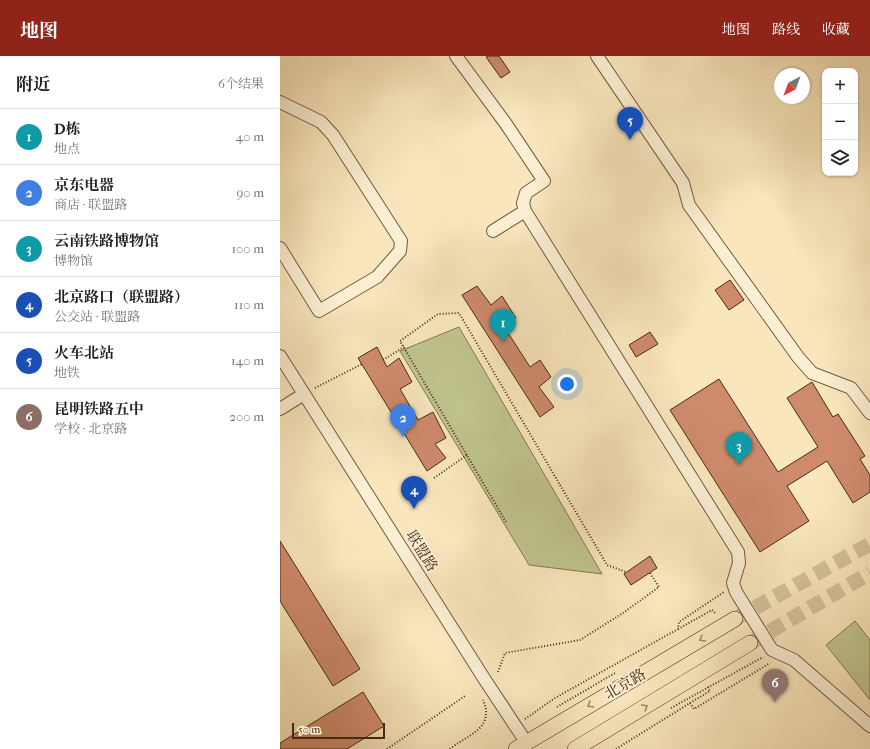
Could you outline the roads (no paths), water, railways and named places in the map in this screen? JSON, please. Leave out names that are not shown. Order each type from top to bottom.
[{"type":"main road","name":"北京路","points":[[521,746],[735,620]]},
{"type":"main road","name":"北京路","points":[[575,749],[750,643]]},
{"type":"street","points":[[456,56],[506,124],[544,181],[526,193],[523,203],[525,212],[738,552],[739,563],[733,583],[736,592],[774,654],[794,660],[870,726]]},
{"type":"street","points":[[597,56],[683,183],[690,205],[798,357],[812,373],[851,388],[870,413]]},
{"type":"street","points":[[280,102],[321,122],[333,135],[401,241],[400,250],[377,277],[319,311],[280,248]]},
{"type":"street","points":[[493,231],[525,212]]},
{"type":"street","name":"联盟路","points":[[280,356],[515,726],[521,746]]},
{"type":"street","points":[[280,409],[304,394]]},
{"type":"tunnel","points":[[735,619],[870,544]]},
{"type":"tunnel","points":[[750,643],[870,573]]},
{"type":"place","name":"火车北站","points":[[630,140]]},
{"type":"place","name":"D栋","points":[[503,342]]},
{"type":"place","name":"京东电器","points":[[403,437]]},
{"type":"place","name":"云南铁路博物馆","points":[[739,465]]},
{"type":"place","name":"北京路口（联盟路）","points":[[414,509]]},
{"type":"place","name":"昆明铁路五中","points":[[775,702]]}]
